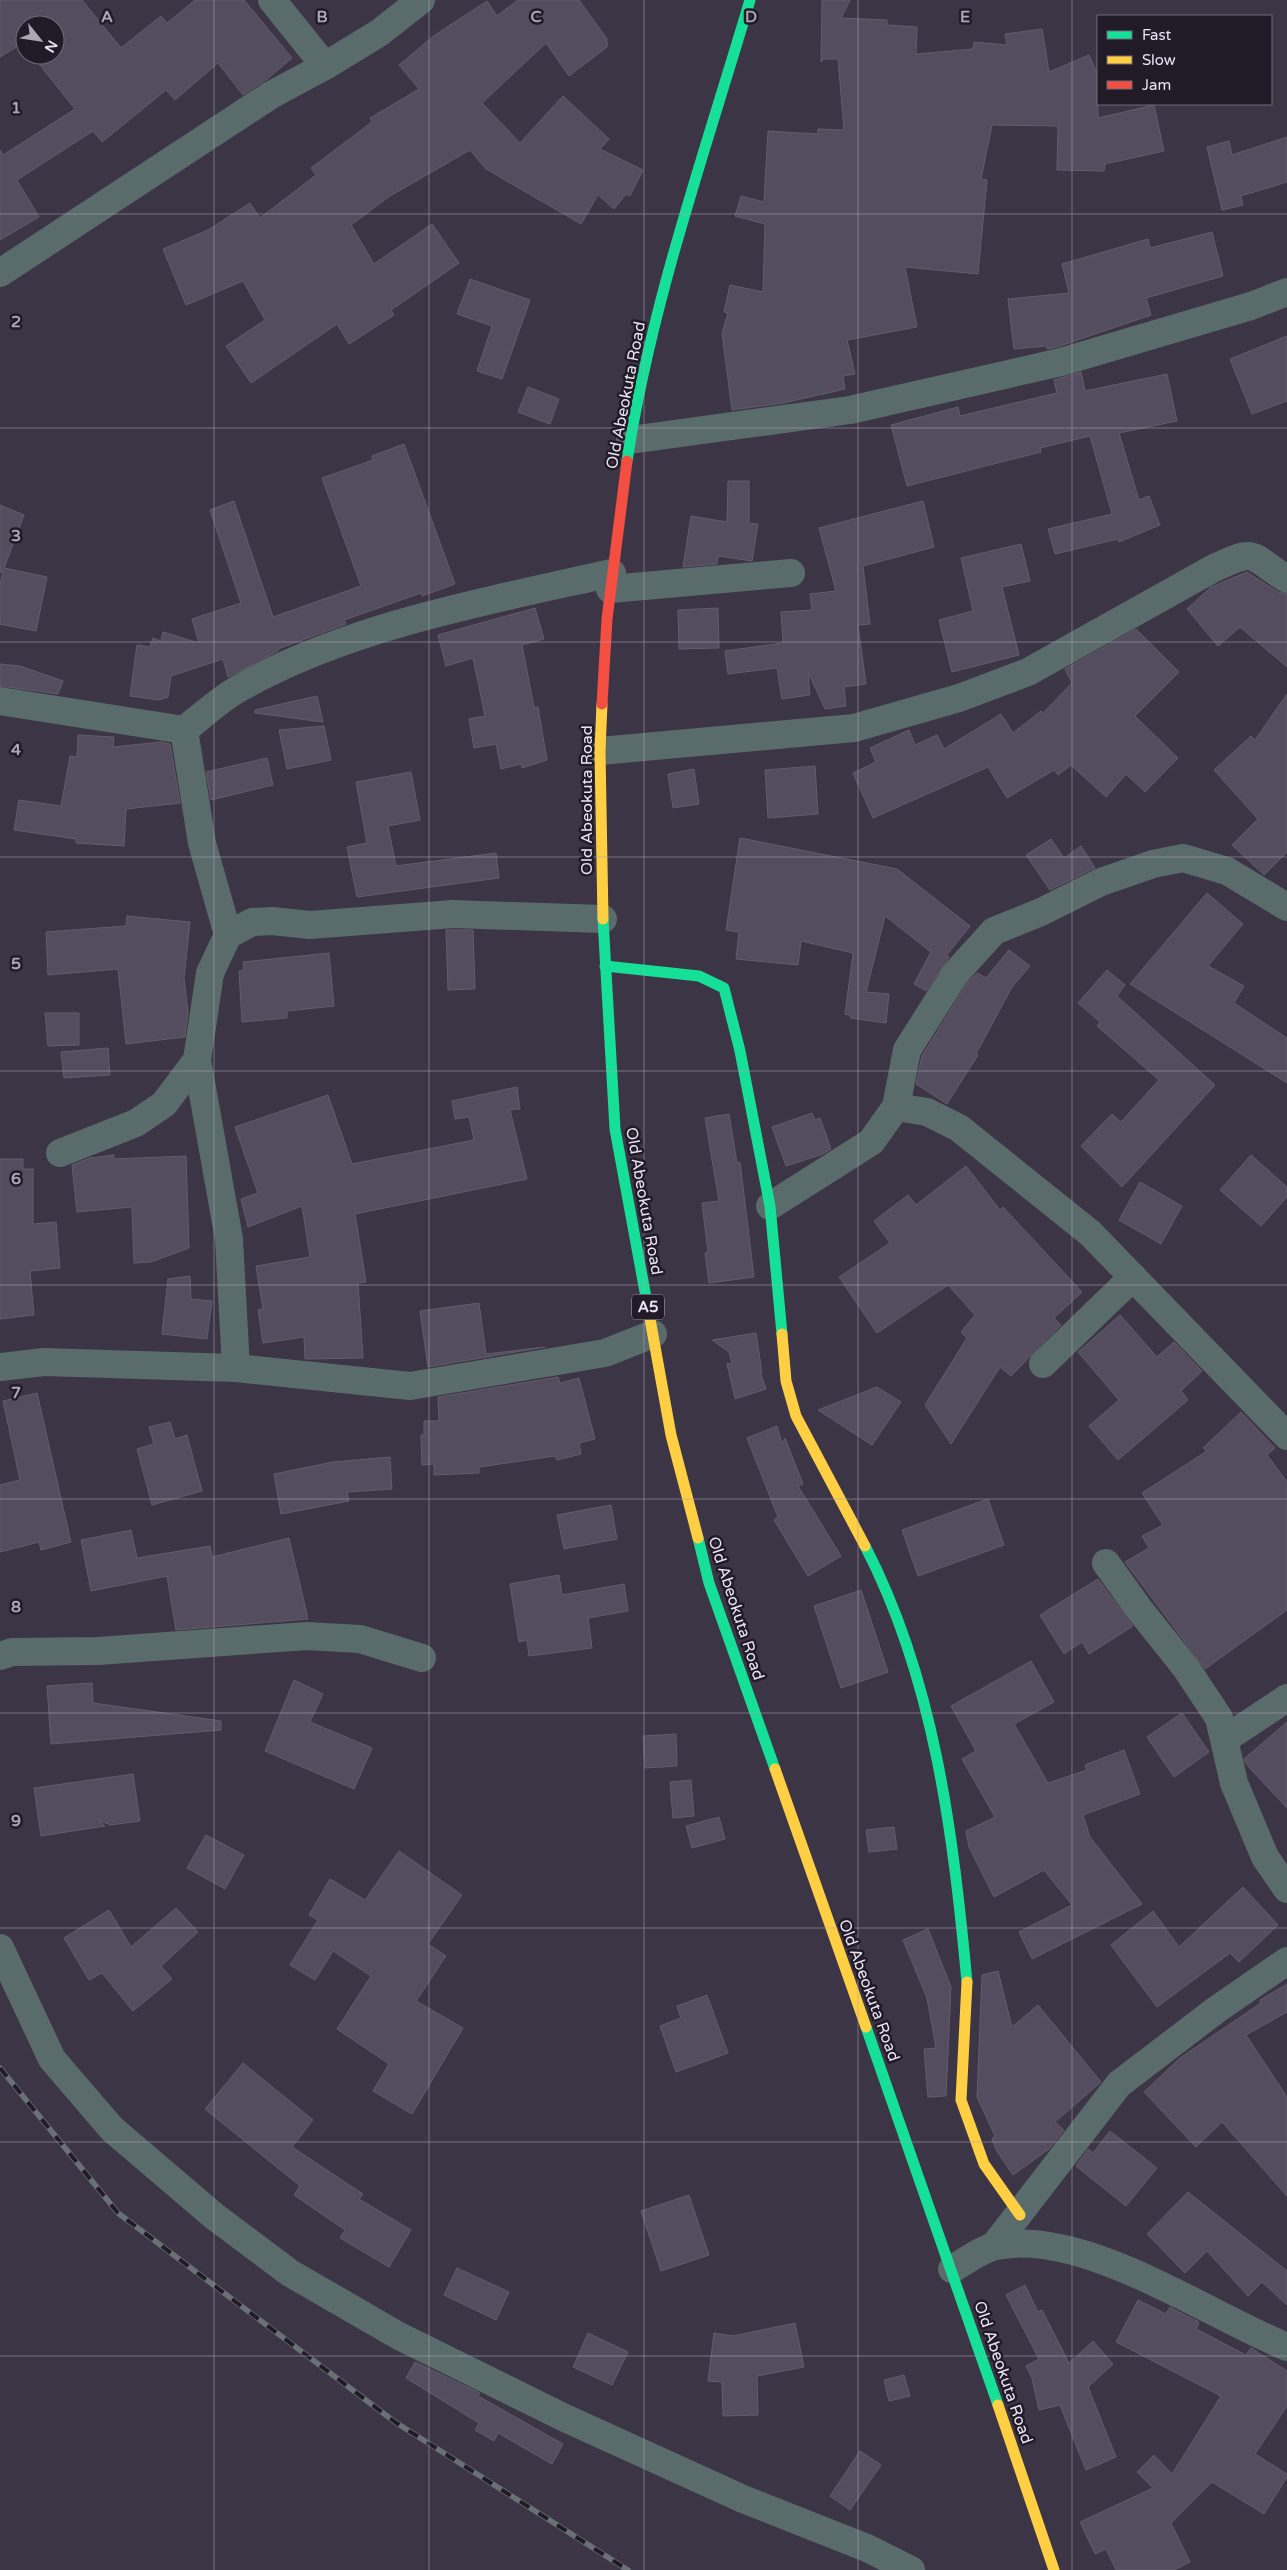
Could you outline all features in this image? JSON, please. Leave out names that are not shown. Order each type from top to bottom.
[{"type":"main road","name":"Old Abeokuta Road","points":[[750,0],[663,292],[630,440],[612,581],[600,751],[603,919],[615,1129],[671,1435],[709,1583],[952,2269],[1054,2570]]},
{"type":"main road","points":[[605,966],[699,976],[724,988],[740,1051],[770,1206],[786,1380],[796,1416],[877,1570],[912,1660],[942,1777],[956,1866],[967,1987],[961,2100],[984,2164],[1020,2215]]},
{"type":"street","points":[[272,0],[325,66]]},
{"type":"street","points":[[0,273],[270,96],[325,66],[379,33],[421,0]]},
{"type":"street","points":[[630,440],[850,410],[1062,362],[1251,306],[1287,292]]},
{"type":"street","points":[[600,751],[854,728],[959,698],[1028,672],[1214,568],[1243,555],[1257,557],[1287,579]]},
{"type":"street","points":[[0,701],[184,730],[236,690],[283,664],[359,636],[479,603],[612,581],[791,573]]},
{"type":"street","points":[[184,730],[202,843],[228,935]]},
{"type":"street","points":[[770,1206],[871,1142],[896,1107],[907,1050],[955,974],[994,931],[1041,912],[1101,882],[1153,864],[1183,858],[1227,871],[1287,907]]},
{"type":"street","points":[[236,1368],[229,1239],[197,1060],[210,973],[228,935],[252,922],[272,921],[310,925],[453,914],[603,919]]},
{"type":"street","points":[[60,1153],[136,1123],[164,1104],[197,1060]]},
{"type":"street","points":[[896,1107],[927,1112],[959,1128],[1090,1233],[1287,1436]]},
{"type":"street","points":[[1043,1364],[1133,1277]]},
{"type":"street","points":[[0,1367],[44,1362],[236,1368],[410,1386],[605,1353],[653,1334]]},
{"type":"street","points":[[1106,1563],[1138,1609],[1191,1677],[1219,1718],[1234,1782],[1265,1857],[1287,1890]]},
{"type":"street","points":[[0,1656],[12,1652],[98,1651],[307,1636],[360,1639],[422,1658]]},
{"type":"street","points":[[1225,1739],[1287,1698]]},
{"type":"street","points":[[0,1948],[52,2059],[112,2129],[214,2216],[290,2273],[399,2336],[565,2418],[743,2499],[867,2548],[911,2570]]},
{"type":"street","points":[[952,2269],[994,2246],[1020,2215],[1119,2084],[1216,2010],[1287,1961]]},
{"type":"street","points":[[994,2246],[1031,2242],[1085,2253],[1287,2347]]},
{"type":"building","points":[[0,0],[82,0],[121,48],[161,16],[167,23],[195,0],[244,0],[292,58],[266,80],[243,95],[218,63],[175,100],[166,90],[102,142],[93,131],[17,180],[39,217],[0,240],[0,150],[3,155],[75,109],[40,65],[65,65],[65,15],[15,15],[15,48],[0,57]]},
{"type":"building","points":[[518,0],[579,0],[607,39],[607,47],[569,76],[546,43],[482,103],[520,143],[563,96],[609,139],[600,149],[643,170],[630,196],[626,194],[614,209],[598,195],[581,224],[486,169],[470,150],[390,196],[351,225],[374,264],[432,224],[459,263],[391,310],[394,315],[349,344],[337,324],[251,383],[226,346],[265,320],[243,281],[186,305],[163,249],[208,230],[250,203],[260,218],[316,175],[311,168],[372,122],[370,118],[419,89],[399,65],[435,35],[487,1],[497,16]]},
{"type":"building","points":[[822,0],[850,0],[841,18],[887,20],[887,25],[917,27],[916,54],[973,49],[974,42],[1007,45],[1005,34],[1042,29],[1049,72],[1089,55],[1097,73],[1098,118],[1154,105],[1164,151],[1105,164],[1104,171],[1057,170],[1058,126],[992,125],[981,179],[987,180],[978,274],[905,267],[917,327],[847,340],[855,374],[843,376],[845,389],[783,403],[732,410],[722,333],[728,313],[724,312],[730,285],[763,292],[765,224],[735,216],[741,196],[764,202],[768,131],[818,134],[818,129],[844,130],[838,59],[823,59],[821,62]]},
{"type":"building","points":[[1287,137],[1287,182],[1241,196],[1243,205],[1222,210],[1207,147],[1229,141],[1232,155]]},
{"type":"building","points":[[1212,232],[1223,276],[1146,298],[1151,315],[1057,347],[1047,349],[1046,346],[1014,349],[1008,299],[1069,293],[1062,264],[1148,239],[1150,248]]},
{"type":"building","points":[[470,279],[530,300],[502,379],[477,371],[492,326],[457,314]]},
{"type":"building","points":[[1287,336],[1287,401],[1252,414],[1230,359]]},
{"type":"building","points":[[1081,372],[1085,391],[1167,374],[1177,421],[1119,433],[1139,500],[1149,496],[1160,525],[1119,542],[1118,539],[1055,554],[1048,529],[1112,514],[1090,436],[1040,448],[1041,452],[907,486],[891,425],[958,407],[960,416],[1057,393],[1054,380]]},
{"type":"building","points":[[528,387],[559,399],[550,424],[518,412]]},
{"type":"building","points":[[404,444],[455,584],[422,596],[421,593],[344,620],[346,624],[278,649],[278,651],[228,677],[223,659],[171,676],[168,697],[159,700],[130,696],[137,645],[150,647],[153,638],[161,641],[163,632],[199,643],[192,619],[241,603],[210,510],[234,501],[273,617],[361,586],[322,478],[373,460],[372,456]]},
{"type":"building","points":[[728,481],[749,481],[749,523],[758,524],[752,561],[718,556],[717,564],[683,567],[691,516],[727,522]]},
{"type":"building","points":[[923,501],[934,547],[863,566],[870,624],[858,625],[866,684],[844,687],[846,706],[825,709],[808,672],[810,695],[782,699],[777,668],[728,674],[725,651],[783,643],[781,612],[812,610],[810,594],[836,591],[819,528]]},
{"type":"building","points":[[0,505],[24,515],[4,568],[47,577],[36,631],[0,624],[0,585],[3,570],[0,573]]},
{"type":"building","points":[[1021,544],[1030,581],[1002,587],[1019,655],[952,672],[939,620],[973,611],[961,558]]},
{"type":"building","points":[[1247,572],[1278,592],[1287,594],[1287,667],[1240,627],[1218,646],[1187,609],[1211,587]]},
{"type":"building","points":[[535,608],[544,639],[522,645],[534,707],[538,707],[547,760],[522,768],[521,764],[501,769],[496,744],[474,748],[469,719],[485,716],[473,658],[446,666],[438,635]]},
{"type":"building","points":[[718,608],[719,648],[679,649],[678,610]]},
{"type":"building","points":[[1136,629],[1179,672],[1135,716],[1178,758],[1145,792],[1126,774],[1106,797],[1071,765],[1058,775],[1054,770],[1007,798],[988,767],[873,818],[853,773],[876,762],[870,748],[909,730],[915,745],[937,735],[944,749],[1001,714],[1013,733],[1041,711],[1043,713],[1072,683],[1065,669]]},
{"type":"building","points":[[0,664],[20,666],[63,681],[58,694],[0,686]]},
{"type":"building","points":[[1287,694],[1287,852],[1264,875],[1232,845],[1258,819],[1214,770],[1251,736],[1255,740]]},
{"type":"building","points":[[317,696],[323,722],[255,713],[255,710]]},
{"type":"building","points":[[324,726],[331,760],[287,769],[279,730]]},
{"type":"building","points":[[78,735],[114,737],[113,747],[161,742],[170,744],[180,803],[126,809],[124,846],[76,843],[76,839],[14,830],[19,800],[61,806],[70,756],[77,757]]},
{"type":"building","points":[[267,758],[273,785],[211,800],[206,772]]},
{"type":"building","points":[[815,766],[818,814],[768,818],[765,770]]},
{"type":"building","points":[[694,769],[699,804],[673,808],[668,774]]},
{"type":"building","points":[[411,772],[420,820],[388,826],[396,866],[496,853],[499,878],[357,897],[347,847],[367,843],[356,782]]},
{"type":"building","points":[[740,838],[897,869],[970,926],[946,956],[949,957],[926,991],[914,984],[931,952],[885,916],[866,992],[889,994],[886,1023],[851,1018],[850,1015],[845,1014],[853,953],[801,941],[798,965],[736,959],[739,932],[726,930]]},
{"type":"building","points":[[1051,839],[1064,858],[1081,846],[1095,868],[1050,890],[1026,855]]},
{"type":"building","points":[[1207,893],[1243,924],[1208,966],[1244,986],[1234,1003],[1287,1038],[1287,1083],[1130,984]]},
{"type":"building","points":[[127,916],[190,922],[184,978],[188,1013],[185,1037],[126,1044],[118,969],[48,975],[46,932],[126,926]]},
{"type":"building","points":[[446,930],[473,930],[475,989],[448,990]]},
{"type":"building","points":[[1009,950],[1030,966],[1012,987],[976,1054],[978,1055],[947,1104],[916,1084],[922,1056],[967,983],[977,973],[986,978]]},
{"type":"building","points":[[329,953],[334,1006],[287,1011],[287,1018],[242,1022],[239,971],[244,970],[243,962]]},
{"type":"building","points":[[1107,970],[1125,985],[1117,996],[1215,1085],[1122,1187],[1081,1146],[1112,1114],[1121,1122],[1159,1080],[1097,1026],[1100,1022],[1078,1003]]},
{"type":"building","points":[[45,1013],[79,1013],[79,1045],[48,1046]]},
{"type":"building","points":[[108,1048],[110,1075],[64,1078],[61,1052]]},
{"type":"building","points":[[517,1087],[520,1109],[510,1110],[527,1179],[355,1214],[366,1282],[358,1283],[363,1358],[305,1359],[304,1337],[263,1343],[258,1310],[263,1309],[256,1266],[310,1257],[302,1206],[248,1227],[241,1199],[258,1193],[235,1127],[328,1095],[352,1164],[474,1140],[469,1117],[455,1119],[452,1101]]},
{"type":"building","points":[[812,1113],[815,1120],[820,1118],[831,1149],[823,1154],[786,1166],[772,1127]]},
{"type":"building","points":[[729,1114],[737,1163],[740,1162],[754,1277],[709,1283],[705,1253],[708,1252],[702,1203],[719,1201],[705,1118]]},
{"type":"building","points":[[114,1155],[114,1159],[186,1156],[189,1248],[151,1262],[134,1263],[132,1207],[77,1212],[72,1165],[90,1158]]},
{"type":"building","points":[[1251,1155],[1287,1187],[1287,1197],[1261,1226],[1220,1190]]},
{"type":"building","points":[[0,1159],[23,1159],[23,1169],[33,1169],[33,1224],[56,1222],[60,1268],[30,1271],[34,1315],[0,1319]]},
{"type":"building","points":[[966,1166],[1000,1210],[1003,1207],[1082,1292],[1054,1318],[1061,1325],[1011,1376],[1000,1367],[951,1444],[925,1405],[967,1338],[961,1332],[975,1315],[948,1285],[877,1333],[839,1277],[890,1243],[874,1221],[908,1195],[916,1205]]},
{"type":"building","points":[[1140,1182],[1182,1206],[1161,1244],[1119,1220]]},
{"type":"building","points":[[190,1276],[191,1299],[212,1301],[207,1339],[162,1334],[168,1279]]},
{"type":"building","points":[[479,1303],[486,1354],[545,1347],[428,1367],[420,1311]]},
{"type":"building","points":[[1120,1315],[1157,1357],[1174,1342],[1202,1371],[1181,1391],[1188,1400],[1118,1460],[1089,1426],[1119,1400],[1078,1352]]},
{"type":"building","points":[[756,1333],[762,1373],[760,1372],[766,1389],[735,1399],[727,1364],[732,1363],[729,1352],[712,1340]]},
{"type":"building","points":[[558,1377],[560,1383],[579,1378],[595,1439],[579,1443],[581,1454],[557,1460],[555,1456],[479,1467],[479,1473],[434,1475],[434,1464],[422,1465],[421,1435],[424,1435],[424,1421],[439,1421],[438,1397]]},
{"type":"building","points":[[877,1387],[901,1402],[872,1445],[818,1410]]},
{"type":"building","points":[[37,1393],[71,1542],[41,1550],[39,1542],[0,1552],[0,1485],[20,1480],[3,1401]]},
{"type":"building","points":[[1241,1412],[1275,1448],[1267,1455],[1287,1482],[1287,1610],[1205,1669],[1125,1562],[1149,1548],[1142,1536],[1163,1525],[1142,1493],[1207,1451],[1203,1448]]},
{"type":"building","points":[[170,1422],[175,1439],[187,1435],[202,1491],[152,1505],[137,1449],[154,1444],[149,1427]]},
{"type":"building","points":[[777,1426],[782,1444],[785,1438],[803,1484],[798,1486],[841,1556],[808,1576],[774,1520],[778,1517],[747,1438]]},
{"type":"building","points":[[390,1457],[392,1489],[347,1492],[349,1501],[281,1514],[274,1474],[333,1462]]},
{"type":"building","points":[[988,1499],[1004,1545],[918,1576],[902,1530]]},
{"type":"building","points":[[611,1505],[617,1539],[564,1549],[557,1515]]},
{"type":"building","points":[[131,1530],[137,1558],[210,1546],[212,1557],[289,1538],[308,1619],[176,1630],[167,1576],[91,1591],[81,1540]]},
{"type":"building","points":[[559,1575],[562,1595],[624,1584],[628,1611],[588,1618],[592,1648],[529,1656],[527,1640],[519,1642],[510,1584]]},
{"type":"building","points":[[1098,1579],[1133,1626],[1089,1654],[1082,1642],[1064,1654],[1040,1615]]},
{"type":"building","points":[[861,1590],[888,1672],[841,1688],[814,1606]]},
{"type":"building","points":[[1031,1661],[1054,1702],[1014,1724],[1048,1783],[1087,1770],[1085,1765],[1124,1750],[1140,1794],[1083,1815],[1090,1837],[1142,1904],[1032,1959],[1019,1932],[1072,1905],[1044,1870],[994,1897],[969,1847],[966,1831],[995,1817],[962,1759],[976,1751],[951,1706]]},
{"type":"building","points":[[294,1680],[323,1694],[310,1722],[372,1748],[354,1789],[265,1751]]},
{"type":"building","points":[[92,1683],[93,1703],[221,1721],[221,1730],[51,1744],[47,1686]]},
{"type":"building","points":[[1182,1713],[1209,1752],[1174,1777],[1147,1737]]},
{"type":"building","points":[[1287,1722],[1287,1808],[1246,1764],[1244,1759]]},
{"type":"building","points":[[676,1734],[677,1766],[645,1768],[643,1736]]},
{"type":"building","points":[[133,1774],[140,1821],[110,1825],[98,1819],[105,1826],[41,1836],[34,1788]]},
{"type":"building","points":[[691,1780],[694,1816],[673,1818],[670,1782]]},
{"type":"building","points":[[719,1817],[725,1839],[692,1848],[686,1826]]},
{"type":"building","points":[[894,1827],[897,1849],[869,1852],[866,1830]]},
{"type":"building","points":[[206,1835],[244,1855],[225,1889],[187,1868]]},
{"type":"building","points":[[399,1851],[462,1895],[428,1944],[446,1956],[416,2001],[463,2028],[412,2114],[373,2091],[389,2064],[337,2029],[371,1976],[333,1951],[315,1980],[290,1965],[318,1920],[309,1915],[330,1879],[365,1900]]},
{"type":"building","points":[[1243,1887],[1278,1925],[1239,1962],[1230,1953],[1157,2007],[1111,1945],[1153,1911],[1179,1947]]},
{"type":"building","points":[[176,1908],[198,1932],[161,1966],[172,1979],[133,2011],[102,1973],[89,1980],[64,1938],[109,1910],[131,1947]]},
{"type":"building","points":[[928,1929],[951,1987],[946,2096],[928,2097],[924,2049],[936,2048],[927,1998],[903,1940]]},
{"type":"building","points":[[998,1971],[1012,2027],[1038,2005],[1101,2082],[1055,2122],[1064,2130],[1049,2149],[1013,2175],[996,2150],[992,2139],[995,2136],[977,2097],[982,1975]]},
{"type":"building","points":[[1287,1984],[1287,2012],[1246,2035],[1287,2097],[1287,2196],[1222,2122],[1196,2147],[1144,2092],[1180,2058],[1261,2003],[1260,2000]]},
{"type":"building","points":[[707,1995],[728,2053],[676,2072],[660,2026],[681,2018],[677,2006]]},
{"type":"building","points":[[243,2063],[313,2120],[292,2147],[363,2194],[359,2199],[411,2230],[389,2267],[340,2238],[345,2230],[294,2195],[300,2186],[205,2109]]},
{"type":"building","points":[[1110,2131],[1157,2168],[1126,2206],[1076,2166],[1088,2149],[1093,2153]]},
{"type":"building","points":[[1188,2192],[1287,2271],[1287,2305],[1262,2282],[1248,2296],[1207,2251],[1185,2273],[1147,2234]]},
{"type":"building","points":[[689,2195],[709,2255],[661,2271],[641,2211]]},
{"type":"building","points":[[457,2268],[509,2292],[496,2320],[444,2295]]},
{"type":"building","points":[[1025,2285],[1038,2312],[1042,2310],[1069,2363],[1093,2341],[1113,2364],[1088,2387],[1116,2457],[1086,2470],[1060,2405],[1039,2410],[1032,2378],[1026,2366],[1039,2359],[1006,2295]]},
{"type":"building","points":[[1138,2300],[1166,2314],[1170,2307],[1199,2322],[1196,2329],[1246,2355],[1251,2348],[1287,2371],[1287,2406],[1255,2454],[1287,2474],[1287,2477],[1264,2514],[1212,2482],[1171,2523],[1190,2562],[1174,2570],[1116,2570],[1106,2549],[1095,2554],[1080,2522],[1153,2488],[1137,2472],[1154,2455],[1172,2474],[1221,2396],[1116,2342]]},
{"type":"building","points":[[795,2323],[804,2367],[757,2376],[758,2415],[723,2416],[722,2382],[708,2381],[714,2333],[733,2336]]},
{"type":"building","points":[[588,2333],[628,2352],[612,2385],[573,2367]]},
{"type":"building","points":[[415,2362],[480,2393],[478,2396],[563,2444],[552,2464],[498,2433],[494,2441],[475,2430],[479,2423],[406,2378]]},
{"type":"building","points":[[904,2375],[910,2396],[889,2401],[884,2380]]},
{"type":"building","points":[[860,2451],[881,2465],[850,2510],[830,2496]]},
{"type":"railway","points":[[0,2068],[118,2213],[395,2422],[628,2570]]},
{"type":"traffic: fast","points":[[627,461],[637,402],[665,286],[750,0]]},
{"type":"traffic: fast","points":[[603,919],[615,1129],[650,1319]]},
{"type":"traffic: fast","points":[[605,966],[699,976],[724,988],[740,1051],[770,1206],[782,1334]]},
{"type":"traffic: fast","points":[[698,1538],[709,1583],[775,1769]]},
{"type":"traffic: fast","points":[[865,1546],[889,1597],[908,1650],[924,1704],[937,1759],[955,1870],[967,1982]]},
{"type":"traffic: fast","points":[[866,2027],[998,2405]]},
{"type":"traffic: slow","points":[[602,704],[600,751],[603,919]]},
{"type":"traffic: slow","points":[[650,1319],[671,1435],[698,1538]]},
{"type":"traffic: slow","points":[[782,1334],[786,1381],[796,1416],[865,1546]]},
{"type":"traffic: slow","points":[[775,1769],[866,2027]]},
{"type":"traffic: slow","points":[[967,1982],[961,2100],[984,2164],[1020,2215]]},
{"type":"traffic: slow","points":[[998,2405],[1054,2570]]},
{"type":"traffic: jam","points":[[602,704],[607,619],[627,461]]}]
